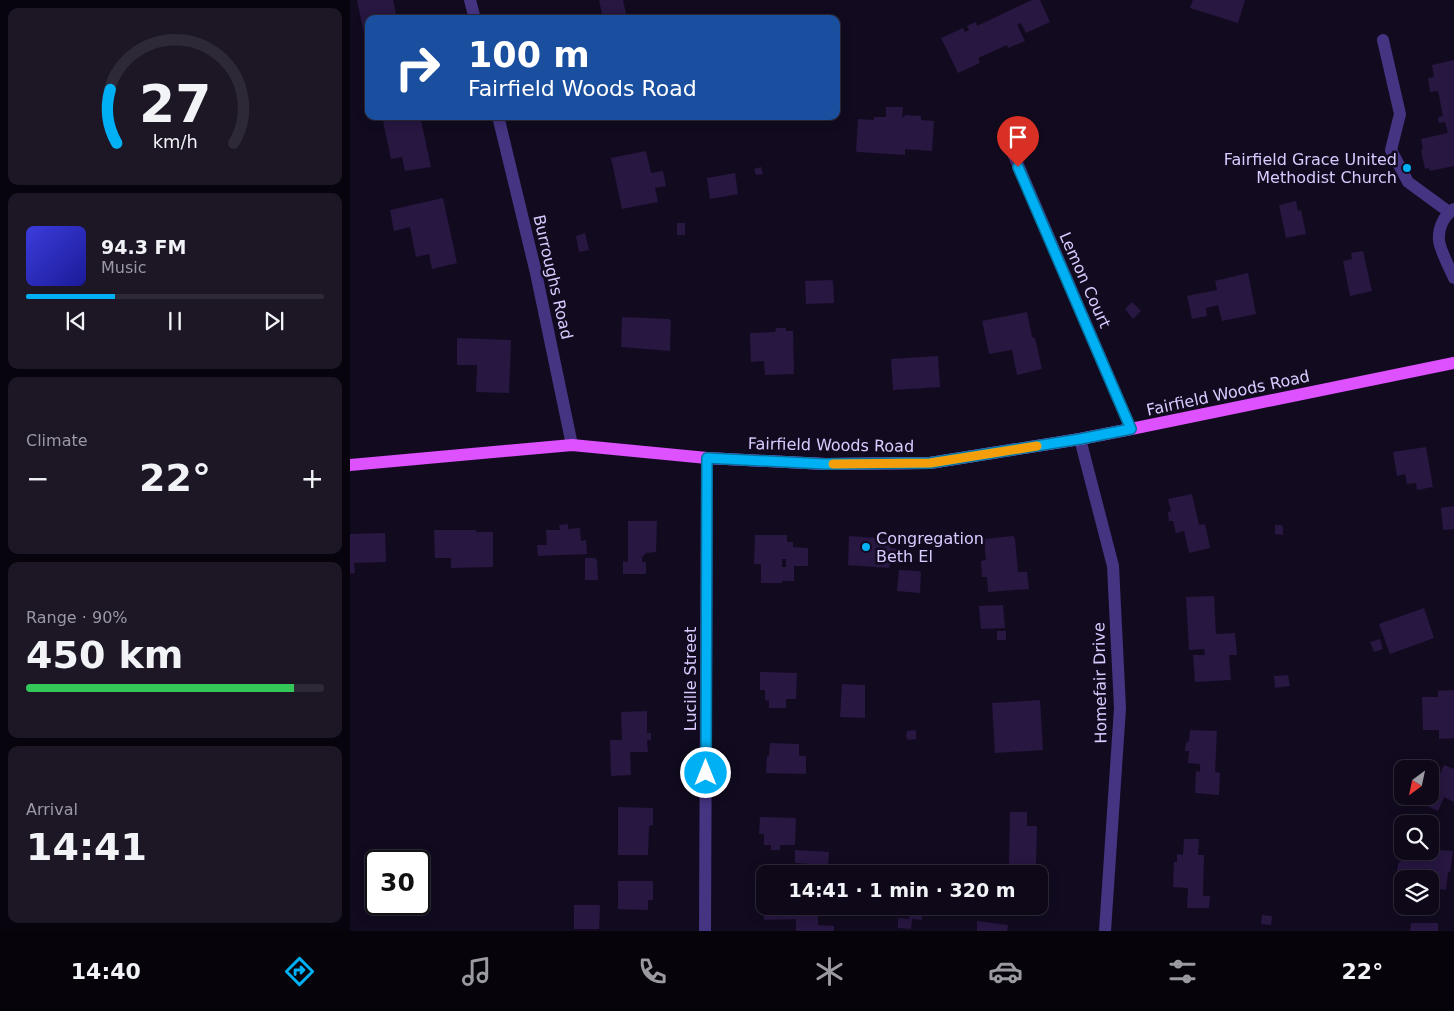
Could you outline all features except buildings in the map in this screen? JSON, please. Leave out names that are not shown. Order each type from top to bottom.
[{"type":"main road","name":"Fairfield Woods Road","points":[[350,465],[572,445],[707,458],[825,464],[930,463],[1080,439],[1454,363]]},
{"type":"street","points":[[470,0],[474,15]]},
{"type":"street","points":[[1383,40],[1400,114],[1391,150],[1408,182],[1451,210],[1442,222],[1439,241],[1454,278]]},
{"type":"street","name":"Burroughs Road","points":[[499,120],[536,273],[572,445]]},
{"type":"street","name":"Lemon Court","points":[[1009,144],[1131,429]]},
{"type":"street","name":"Homefair Drive","points":[[1080,439],[1114,576],[1120,708],[1105,931]]},
{"type":"street","name":"Lucille Street","points":[[705,931],[707,458]]},
{"type":"slow traffic","points":[[833,464],[930,463],[1037,446]]},
{"type":"place","name":"Fairfield Grace United Methodist Church","points":[[1407,168]]},
{"type":"place","name":"Congregation Beth El","points":[[866,547]]},
{"type":"route","points":[[706,773],[707,458],[825,464],[930,463],[1131,429],[1018,167]]}]
